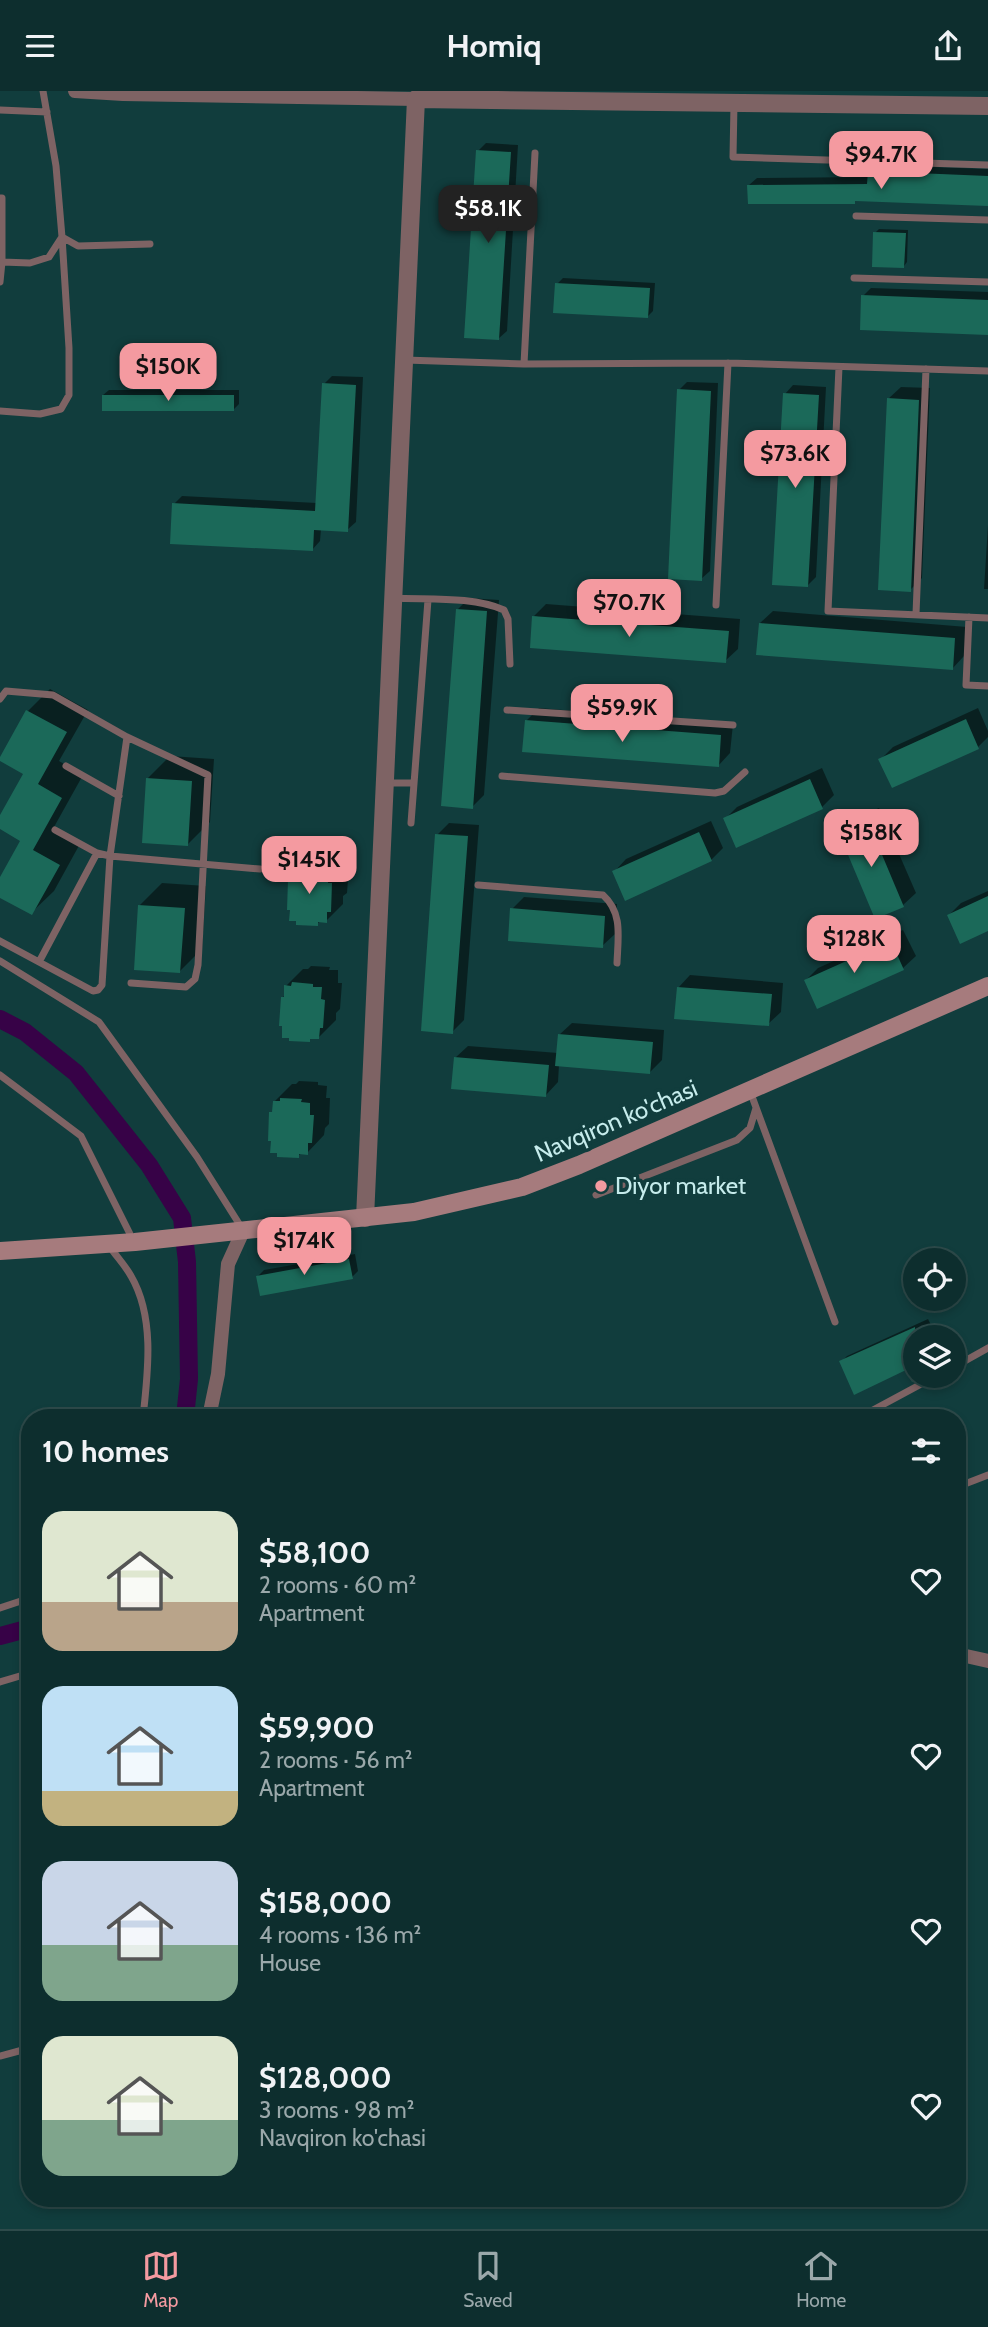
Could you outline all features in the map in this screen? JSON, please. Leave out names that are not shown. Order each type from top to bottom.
[{"type":"main road","name":"Navqiron ko'chasi","points":[[0,1251],[135,1242],[414,1212],[522,1187],[753,1099],[988,986]]},
{"type":"street","points":[[75,91],[416,99],[689,97],[734,103],[988,106]]},
{"type":"street","points":[[365,1218],[416,99]]},
{"type":"street","points":[[211,1409],[218,1374],[228,1264],[243,1231]]},
{"type":"street","points":[[966,1656],[988,1661]]},
{"type":"lane","points":[[0,411],[40,414],[61,409],[69,395],[69,348],[56,166],[43,91]]},
{"type":"lane","points":[[734,103],[733,157],[988,165]]},
{"type":"lane","points":[[0,110],[47,112]]},
{"type":"lane","points":[[524,364],[535,153]]},
{"type":"lane","points":[[0,198],[0,282]]},
{"type":"lane","points":[[856,216],[988,220]]},
{"type":"lane","points":[[62,237],[78,246],[150,244]]},
{"type":"lane","points":[[2,262],[30,264],[49,257],[62,237]]},
{"type":"lane","points":[[854,278],[988,282]]},
{"type":"lane","points":[[404,360],[524,364],[728,363],[988,371]]},
{"type":"lane","points":[[716,605],[728,363]]},
{"type":"lane","points":[[839,367],[828,611],[988,618]]},
{"type":"lane","points":[[916,614],[926,369]]},
{"type":"lane","points":[[393,598],[492,605],[504,610],[508,619],[510,664]]},
{"type":"lane","points":[[411,823],[428,600]]},
{"type":"lane","points":[[969,617],[966,685],[988,686]]},
{"type":"lane","points":[[0,698],[6,691],[53,695],[127,737],[208,775],[198,965],[195,979],[186,987],[131,983]]},
{"type":"lane","points":[[507,710],[733,725]]},
{"type":"lane","points":[[0,941],[93,991],[102,985],[110,856],[127,737]]},
{"type":"lane","points":[[66,767],[119,796]]},
{"type":"lane","points":[[502,776],[715,793],[724,791],[745,772]]},
{"type":"lane","points":[[384,783],[414,783]]},
{"type":"lane","points":[[55,830],[97,853],[110,856],[260,869]]},
{"type":"lane","points":[[38,962],[97,853]]},
{"type":"lane","points":[[478,885],[603,895],[614,905],[618,926],[617,963]]},
{"type":"lane","points":[[0,961],[99,1022],[197,1157],[243,1231]]},
{"type":"lane","points":[[0,1075],[81,1136],[135,1242]]},
{"type":"lane","points":[[596,1195],[737,1140],[750,1129],[753,1099]]},
{"type":"lane","points":[[753,1099],[835,1322]]},
{"type":"lane","points":[[107,1244],[132,1277],[144,1309],[148,1371],[144,1409]]},
{"type":"lane","points":[[966,1360],[988,1348]]},
{"type":"lane","points":[[875,1409],[914,1388]]},
{"type":"lane","points":[[966,1484],[988,1475]]},
{"type":"lane","points":[[0,1608],[21,1601]]},
{"type":"lane","points":[[0,1682],[21,1676]]},
{"type":"lane","points":[[0,2056],[21,2050]]},
{"type":"building","points":[[476,150],[511,152],[499,340],[464,338]]},
{"type":"building","points":[[868,171],[988,176],[988,206],[855,201],[855,204],[748,204],[747,185],[867,184]]},
{"type":"building","points":[[873,232],[906,233],[904,268],[872,267]]},
{"type":"building","points":[[555,283],[650,288],[648,318],[553,313]]},
{"type":"building","points":[[861,295],[988,300],[988,335],[860,330]]},
{"type":"building","points":[[322,383],[356,385],[348,532],[314,530],[313,551],[170,544],[172,503],[315,511]]},
{"type":"building","points":[[677,389],[711,391],[702,581],[668,579]]},
{"type":"building","points":[[783,393],[819,395],[808,587],[772,585]]},
{"type":"building","points":[[102,395],[234,395],[234,411],[102,411]]},
{"type":"building","points":[[887,398],[919,400],[911,592],[878,590]]},
{"type":"building","points":[[456,609],[487,611],[473,809],[441,806]]},
{"type":"building","points":[[532,616],[729,631],[726,663],[530,648]]},
{"type":"building","points":[[759,623],[955,638],[953,670],[756,655]]},
{"type":"building","points":[[26,710],[67,732],[38,784],[62,798],[33,850],[60,865],[32,915],[0,898],[0,877],[20,841],[0,829],[0,815],[23,774],[0,761],[0,757]]},
{"type":"building","points":[[966,719],[979,749],[892,788],[878,759]]},
{"type":"building","points":[[525,720],[721,735],[719,767],[522,752]]},
{"type":"building","points":[[146,778],[192,781],[188,846],[142,843]]},
{"type":"building","points":[[810,779],[823,809],[736,848],[723,818]]},
{"type":"building","points":[[867,819],[904,907],[875,919],[838,831]]},
{"type":"building","points":[[699,832],[712,861],[625,901],[612,871]]},
{"type":"building","points":[[435,834],[468,836],[453,1034],[421,1031]]},
{"type":"building","points":[[299,866],[320,867],[320,870],[329,871],[328,883],[332,883],[331,912],[327,912],[327,923],[318,922],[318,926],[296,925],[296,921],[289,921],[288,880],[291,880],[292,869],[299,869]]},
{"type":"building","points":[[988,896],[988,931],[960,944],[947,915]]},
{"type":"building","points":[[138,905],[185,908],[180,973],[134,970]]},
{"type":"building","points":[[510,908],[605,916],[603,948],[508,941]]},
{"type":"building","points":[[891,941],[904,970],[817,1009],[804,980]]},
{"type":"building","points":[[292,982],[322,987],[321,999],[325,1000],[323,1028],[320,1028],[319,1039],[310,1039],[310,1042],[282,1038],[282,1026],[279,1026],[281,997],[284,997],[284,985],[291,986]]},
{"type":"building","points":[[677,987],[772,994],[769,1026],[674,1019]]},
{"type":"building","points":[[558,1034],[653,1042],[650,1074],[555,1066]]},
{"type":"building","points":[[454,1057],[549,1065],[546,1097],[451,1089]]},
{"type":"building","points":[[280,1098],[302,1099],[301,1102],[310,1103],[310,1115],[314,1115],[312,1143],[308,1143],[308,1155],[299,1154],[299,1158],[277,1157],[277,1153],[270,1153],[269,1112],[272,1112],[273,1101],[280,1101]]},
{"type":"building","points":[[349,1259],[353,1279],[260,1296],[256,1276]]},
{"type":"building","points":[[903,1332],[903,1371],[854,1395],[839,1361]]},
{"type":"waterway","points":[[0,1019],[25,1032],[76,1073],[149,1165],[182,1218],[187,1262],[189,1379],[186,1409]]},
{"type":"waterway","points":[[0,1636],[21,1630]]},
{"type":"place","name":"Diyor market","points":[[601,1186]]}]
